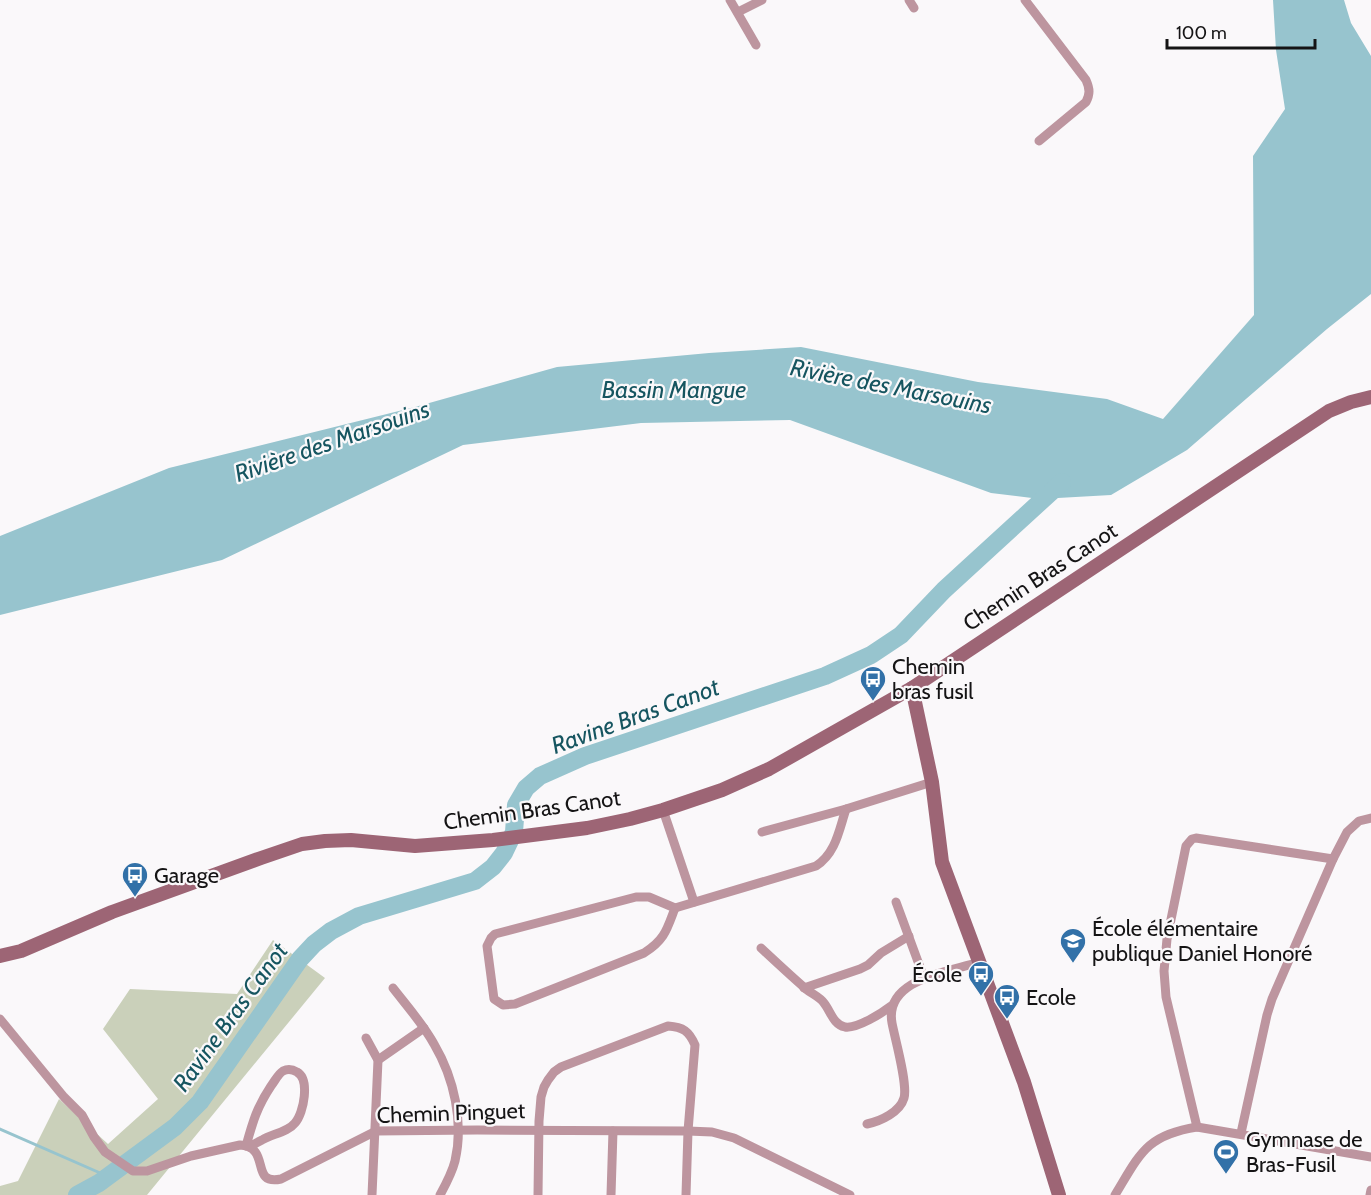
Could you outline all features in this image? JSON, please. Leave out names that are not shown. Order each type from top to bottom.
[{"type":"street","points":[[730,0],[756,45]]},
{"type":"street","points":[[738,12],[762,0]]},
{"type":"street","points":[[1025,0],[1086,80],[1089,88],[1086,102],[1039,141]]},
{"type":"street","name":"Chemin Bras Canot","points":[[0,956],[21,951],[112,912],[302,844],[351,840],[415,846],[534,835],[587,828],[663,810],[722,790],[769,768],[912,688],[1329,411],[1371,397]]},
{"type":"street","points":[[912,688],[932,782],[942,862],[1024,1082],[1059,1195]]},
{"type":"street","points":[[762,832],[932,782]]},
{"type":"street","points":[[675,908],[664,935],[658,943],[644,953],[509,1006],[494,999],[487,946],[495,934],[636,897],[649,897],[675,908],[816,866],[828,856],[836,842],[846,808]]},
{"type":"street","points":[[663,810],[694,902]]},
{"type":"street","points":[[1241,1134],[1269,1008],[1333,859],[1347,832],[1359,821],[1371,818]]},
{"type":"street","points":[[1197,1127],[1166,997],[1164,971],[1167,939],[1186,846],[1196,838],[1333,859]]},
{"type":"street","points":[[896,903],[924,978]]},
{"type":"street","points":[[804,988],[860,969],[868,965],[881,952],[909,936]]},
{"type":"street","points":[[761,948],[804,988],[824,1002],[832,1017],[843,1027],[850,1028],[871,1019],[891,1006],[904,989],[916,981],[979,962]]},
{"type":"street","points":[[393,988],[424,1028],[445,1064],[451,1081],[459,1130],[455,1160],[440,1195]]},
{"type":"street","points":[[867,1124],[878,1121],[897,1110],[904,1100],[906,1088],[890,1016],[891,1006]]},
{"type":"street","points":[[0,1019],[64,1097],[82,1115],[105,1152],[133,1171],[147,1171],[191,1156],[240,1145],[248,1146],[291,1127],[297,1122],[305,1087],[299,1073],[288,1070],[278,1076],[259,1106],[248,1146]]},
{"type":"street","points":[[537,1195],[541,1097],[554,1072],[561,1067],[668,1026],[685,1030],[691,1035],[695,1045],[688,1131],[686,1195]]},
{"type":"street","points":[[378,1060],[424,1028]]},
{"type":"street","points":[[366,1038],[378,1060],[372,1195]]},
{"type":"street","points":[[1115,1195],[1144,1151],[1155,1141],[1168,1134],[1197,1127],[1371,1157]]},
{"type":"street","name":"Chemin Pinguet","points":[[248,1146],[256,1152],[263,1174],[271,1180],[276,1180],[376,1131],[712,1132],[734,1138],[850,1195]]},
{"type":"street","points":[[611,1195],[613,1131]]},
{"type":"street","points":[[1370,1195],[1371,1190]]},
{"type":"green space","points":[[273,940],[325,978],[147,1195],[0,1195],[0,1186],[18,1181],[59,1099],[108,1144],[158,1099],[103,1029],[130,989],[237,994]]},
{"type":"water","points":[[1273,0],[1344,0],[1351,23],[1371,56],[1371,294],[1187,450],[1111,495],[1040,499],[991,493],[790,420],[641,423],[463,445],[222,560],[0,615],[0,536],[169,468],[415,407],[557,367],[801,347],[978,382],[1107,399],[1163,419],[1254,315],[1253,156],[1285,109],[1276,50]]},
{"type":"waterway","name":"Ravine Bras Canot","points":[[77,1195],[99,1183],[175,1127],[200,1102],[300,959],[314,944],[331,931],[359,916],[475,881],[493,867],[504,853],[514,832],[516,805],[526,788],[540,776],[585,756],[825,676],[871,655],[901,635],[944,590],[1062,482]]},
{"type":"waterway","points":[[0,1129],[107,1176]]},
{"type":"place","name":"Chemin bras fusil","points":[[873,702]]},
{"type":"place","name":"Garage","points":[[135,898]]},
{"type":"place","name":"École élémentaire publique Daniel Honoré","points":[[1073,964]]},
{"type":"place","name":"École","points":[[981,997]]},
{"type":"place","name":"Ecole","points":[[1007,1020]]},
{"type":"place","name":"Gymnase de Bras-Fusil","points":[[1226,1175]]},
{"type":"water label","name":"Rivière des Marsouins","points":[[891,386]]},
{"type":"water label","name":"Bassin Mangue","points":[[674,389]]},
{"type":"water label","name":"Rivière des Marsouins","points":[[332,441]]}]
